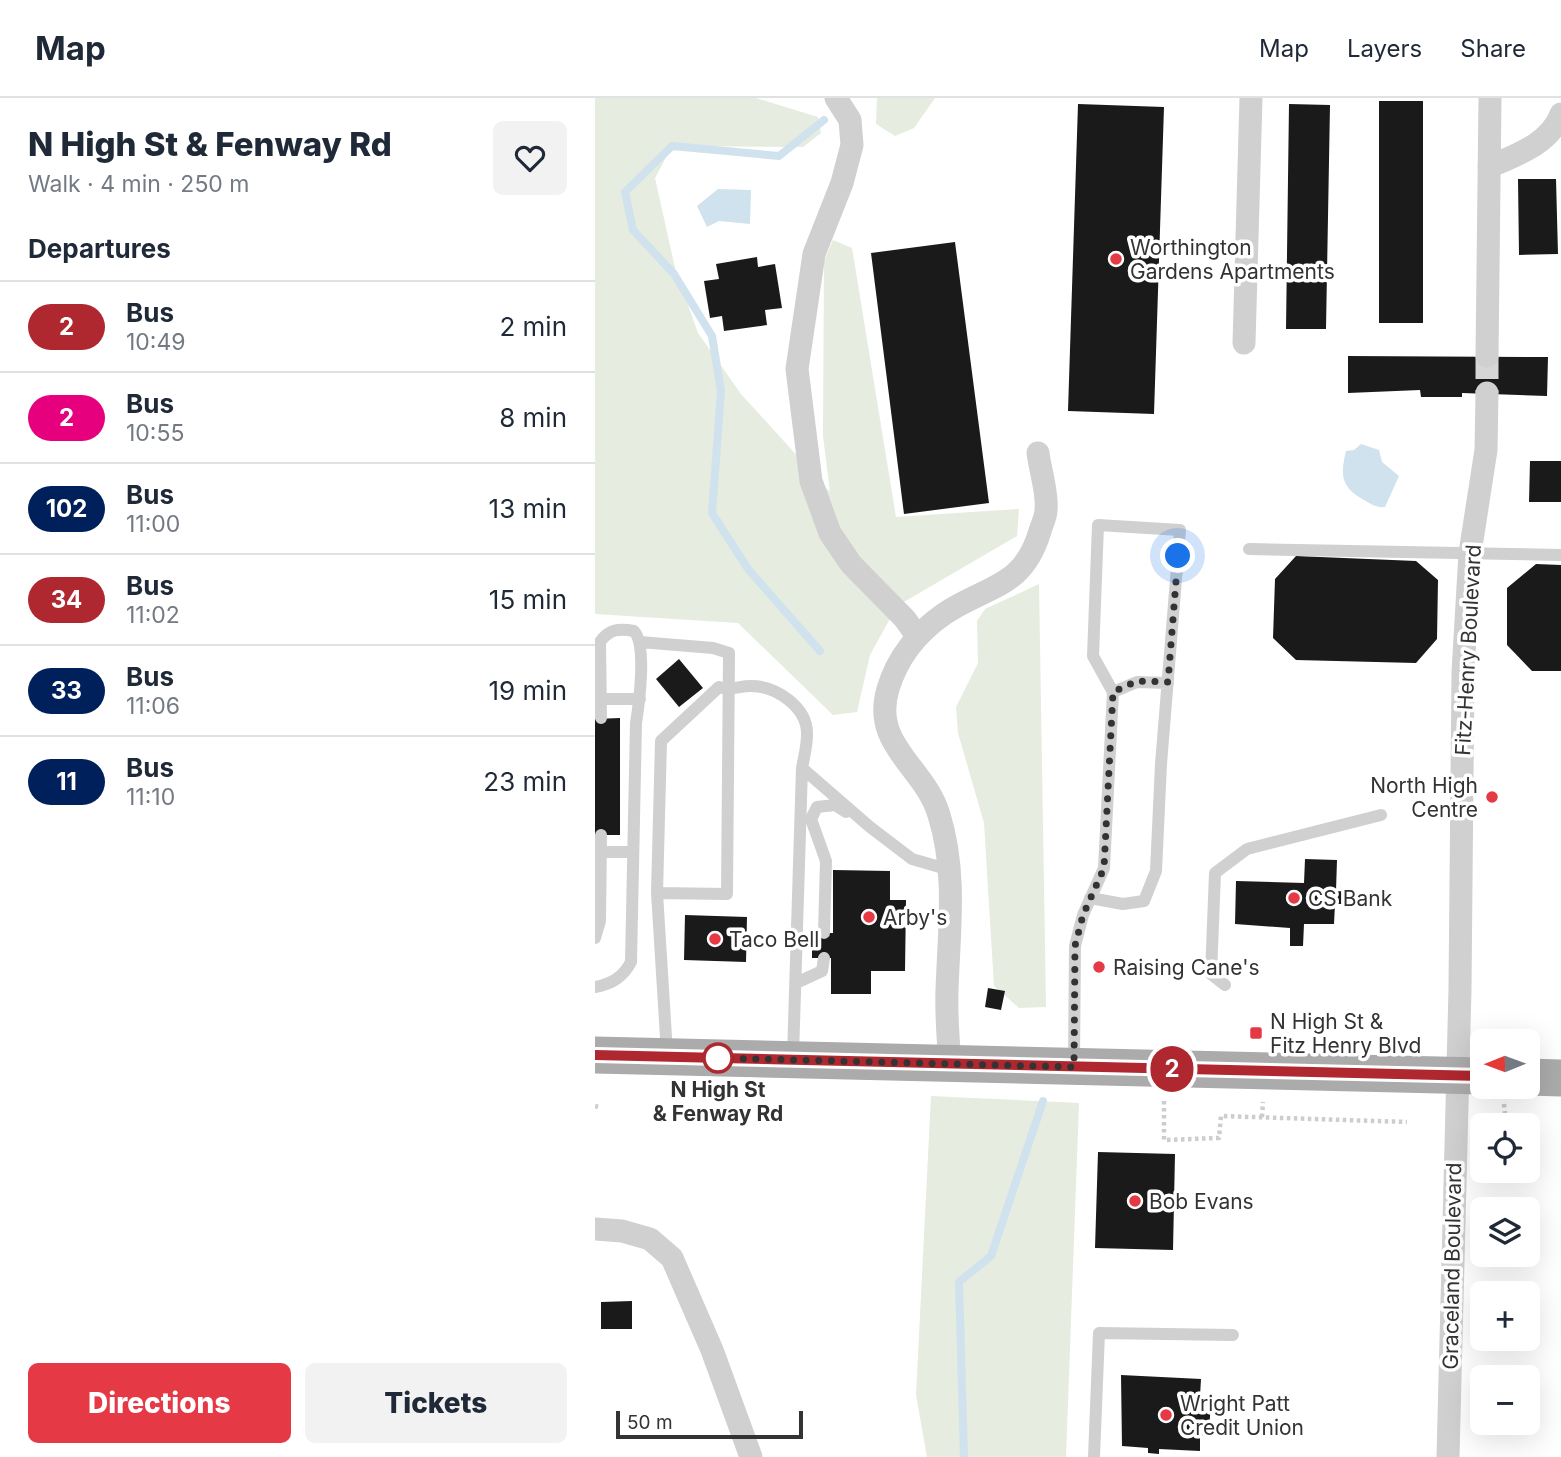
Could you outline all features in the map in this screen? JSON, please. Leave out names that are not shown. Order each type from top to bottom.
[{"type":"main road","points":[[595,1055],[1074,1067],[1470,1085]]},
{"type":"main road","points":[[1540,1077],[1561,1078]]},
{"type":"street","points":[[836,98],[850,120],[852,145],[842,183],[814,254],[797,369],[810,468],[830,533],[851,564],[905,619],[917,636]]},
{"type":"street","points":[[1244,343],[1251,98]]},
{"type":"street","points":[[1487,356],[1490,98]]},
{"type":"street","points":[[1489,167],[1534,146],[1557,124],[1561,114]]},
{"type":"street","name":"Fitz-Henry Boulevard","points":[[1479,1029],[1463,672],[1470,553],[1486,450],[1487,393]]},
{"type":"street","points":[[950,1064],[947,993],[952,915],[950,870],[939,815],[931,794],[889,737],[882,712],[900,660],[917,636],[946,613],[1000,586],[1025,566],[1047,510],[1038,453]]},
{"type":"street","name":"Graceland Boulevard","points":[[1448,1457],[1480,1099]]},
{"type":"street","points":[[595,1229],[622,1231],[650,1240],[673,1258],[712,1350],[751,1457]]},
{"type":"lane","points":[[1074,1067],[1075,946],[1090,898],[1104,868],[1113,692],[1093,656],[1098,525],[1180,530],[1156,871],[1144,901],[1123,904],[1090,898]]},
{"type":"lane","points":[[1249,549],[1561,555]]},
{"type":"lane","points":[[595,986],[615,980],[625,973],[631,962],[636,723],[640,699],[640,642],[634,631],[625,629],[607,633],[600,642],[601,718]]},
{"type":"lane","points":[[640,642],[713,648],[729,653],[727,894],[657,893]]},
{"type":"lane","points":[[1113,692],[1137,681],[1168,682]]},
{"type":"lane","points":[[667,1056],[657,893],[661,741],[719,687],[730,691],[750,686],[773,690],[797,706],[807,732],[802,768],[793,1060]]},
{"type":"lane","points":[[601,699],[640,699]]},
{"type":"lane","points":[[802,768],[865,823],[912,859],[950,870]]},
{"type":"lane","points":[[824,933],[826,861],[811,820],[817,807],[835,805],[865,823]]},
{"type":"lane","points":[[1225,985],[1211,974],[1215,873],[1247,849],[1381,815]]},
{"type":"lane","points":[[595,938],[600,921],[601,835]]},
{"type":"lane","points":[[601,852],[632,852]]},
{"type":"lane","points":[[796,983],[822,971],[824,958]]},
{"type":"lane","points":[[1094,1457],[1099,1333],[1233,1335]]},
{"type":"path","points":[[1164,1101],[1164,1140],[1219,1138],[1221,1116],[1406,1122]]},
{"type":"path","points":[[1262,1117],[1263,1102]]},
{"type":"shaded area","points":[[595,98],[756,98],[818,117],[821,133],[803,147],[686,146],[669,152],[655,178],[675,268],[698,333],[741,394],[830,492],[823,436],[824,261],[833,240],[852,248],[896,517],[1019,509],[1017,536],[897,606],[870,655],[857,712],[833,715],[738,623],[595,614]]},
{"type":"shaded area","points":[[877,98],[935,98],[914,128],[895,136],[876,124]]},
{"type":"shaded area","points":[[1039,584],[1046,1007],[1019,1008],[994,986],[984,823],[958,733],[956,707],[978,663],[977,621],[985,609]]},
{"type":"shaded area","points":[[931,1096],[1079,1103],[1066,1457],[927,1457],[916,1395]]},
{"type":"water","points":[[718,189],[751,190],[750,224],[719,221],[707,227],[697,206]]},
{"type":"water","points":[[1361,444],[1379,450],[1382,462],[1399,476],[1385,507],[1374,505],[1356,495],[1344,480],[1346,451],[1354,450]]},
{"type":"building","points":[[1379,101],[1423,101],[1423,323],[1379,323]]},
{"type":"building","name":"Worthington Gardens Apartments","points":[[1078,104],[1164,107],[1154,414],[1068,411]]},
{"type":"building","points":[[1289,104],[1330,105],[1326,329],[1286,329]]},
{"type":"building","points":[[1518,179],[1556,179],[1558,254],[1519,255]]},
{"type":"building","points":[[955,242],[989,503],[904,514],[871,253]]},
{"type":"building","points":[[757,257],[758,267],[775,264],[782,308],[765,310],[767,325],[724,331],[722,316],[710,318],[704,281],[719,279],[716,264]]},
{"type":"building","points":[[1348,356],[1548,357],[1547,396],[1462,393],[1462,397],[1421,397],[1420,390],[1348,393]]},
{"type":"building","points":[[1530,461],[1561,461],[1561,502],[1529,502]]},
{"type":"building","points":[[1296,556],[1416,561],[1438,580],[1437,639],[1416,663],[1296,660],[1273,638],[1275,579]]},
{"type":"building","points":[[1536,564],[1561,565],[1561,671],[1532,671],[1507,645],[1507,588]]},
{"type":"building","points":[[679,659],[703,688],[679,707],[656,679]]},
{"type":"building","points":[[620,718],[620,835],[595,835],[595,719]]},
{"type":"building","name":"CS Bank","points":[[1305,859],[1337,860],[1336,891],[1353,892],[1352,904],[1335,904],[1334,924],[1304,924],[1303,946],[1290,946],[1290,928],[1235,924],[1236,881],[1304,883]]},
{"type":"building","name":"Arby's","points":[[833,870],[890,871],[890,900],[906,900],[905,971],[871,971],[871,994],[831,994],[831,958],[812,958],[812,933],[833,933]]},
{"type":"building","name":"Taco Bell","points":[[685,915],[747,917],[746,962],[684,960]]},
{"type":"building","points":[[988,988],[1005,991],[1001,1010],[985,1007]]},
{"type":"building","name":"Bob Evans","points":[[1098,1152],[1175,1154],[1173,1250],[1095,1248]]},
{"type":"building","points":[[632,1301],[632,1329],[601,1329],[601,1302]]},
{"type":"building","name":"Wright Patt Credit Union","points":[[1121,1375],[1201,1379],[1200,1396],[1211,1397],[1209,1436],[1200,1435],[1200,1451],[1159,1449],[1159,1454],[1148,1453],[1148,1448],[1122,1446]]},
{"type":"waterway","points":[[820,651],[748,569],[712,513],[721,391],[712,336],[674,274],[633,230],[625,192],[672,146],[779,156],[824,120]]},
{"type":"waterway","points":[[964,1457],[959,1282],[991,1256],[1043,1101]]},
{"type":"tunnel","points":[[1487,356],[1487,393]]},
{"type":"bus line","name":"2","points":[[595,1055],[1470,1076]]},
{"type":"place","name":"Worthington Gardens Apartments","points":[[1116,259]]},
{"type":"place","name":"North High Centre","points":[[1492,797]]},
{"type":"place","name":"CS Bank","points":[[1294,898]]},
{"type":"place","name":"Arby's","points":[[869,917]]},
{"type":"place","name":"Taco Bell","points":[[715,939]]},
{"type":"place","name":"Raising Cane's","points":[[1099,967]]},
{"type":"place","name":"N High St & Fitz Henry Blvd","points":[[1256,1033]]},
{"type":"place","name":"N High St & Fenway Rd","points":[[718,1058]]},
{"type":"place","name":"Bob Evans","points":[[1135,1201]]},
{"type":"place","name":"Wright Patt Credit Union","points":[[1166,1415]]},
{"type":"route","points":[[718,1058],[1074,1067],[1075,946],[1083,915],[1104,868],[1113,692],[1137,681],[1168,682],[1178,556]]}]
